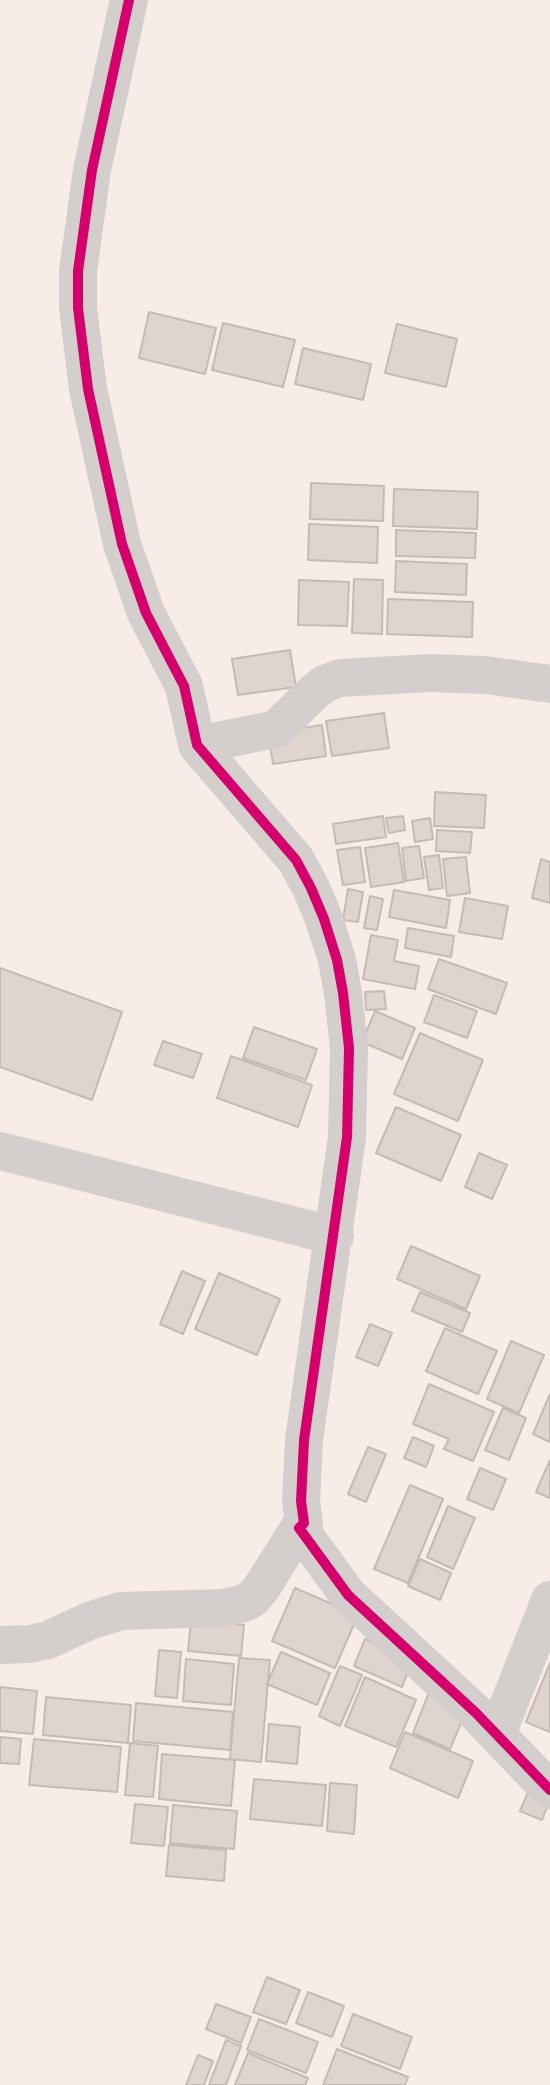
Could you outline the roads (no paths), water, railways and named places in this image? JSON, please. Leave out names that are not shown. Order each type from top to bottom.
[{"type":"street","points":[[0,1645],[30,1644],[48,1640],[89,1621],[121,1611],[222,1608],[241,1604],[252,1599],[262,1587],[304,1523],[301,1501],[304,1440],[347,1137],[349,1048],[337,960],[311,888],[296,860],[197,745],[184,686],[146,612],[122,544],[88,389],[78,308],[78,271],[83,222],[106,99],[129,0]]},
{"type":"street","points":[[197,745],[276,729],[324,684],[340,678],[430,673],[485,675],[550,684]]},
{"type":"street","points":[[0,1152],[335,1236]]},
{"type":"street","points":[[299,1528],[348,1595],[497,1734],[550,1790]]},
{"type":"street","points":[[497,1734],[550,1600]]}]
